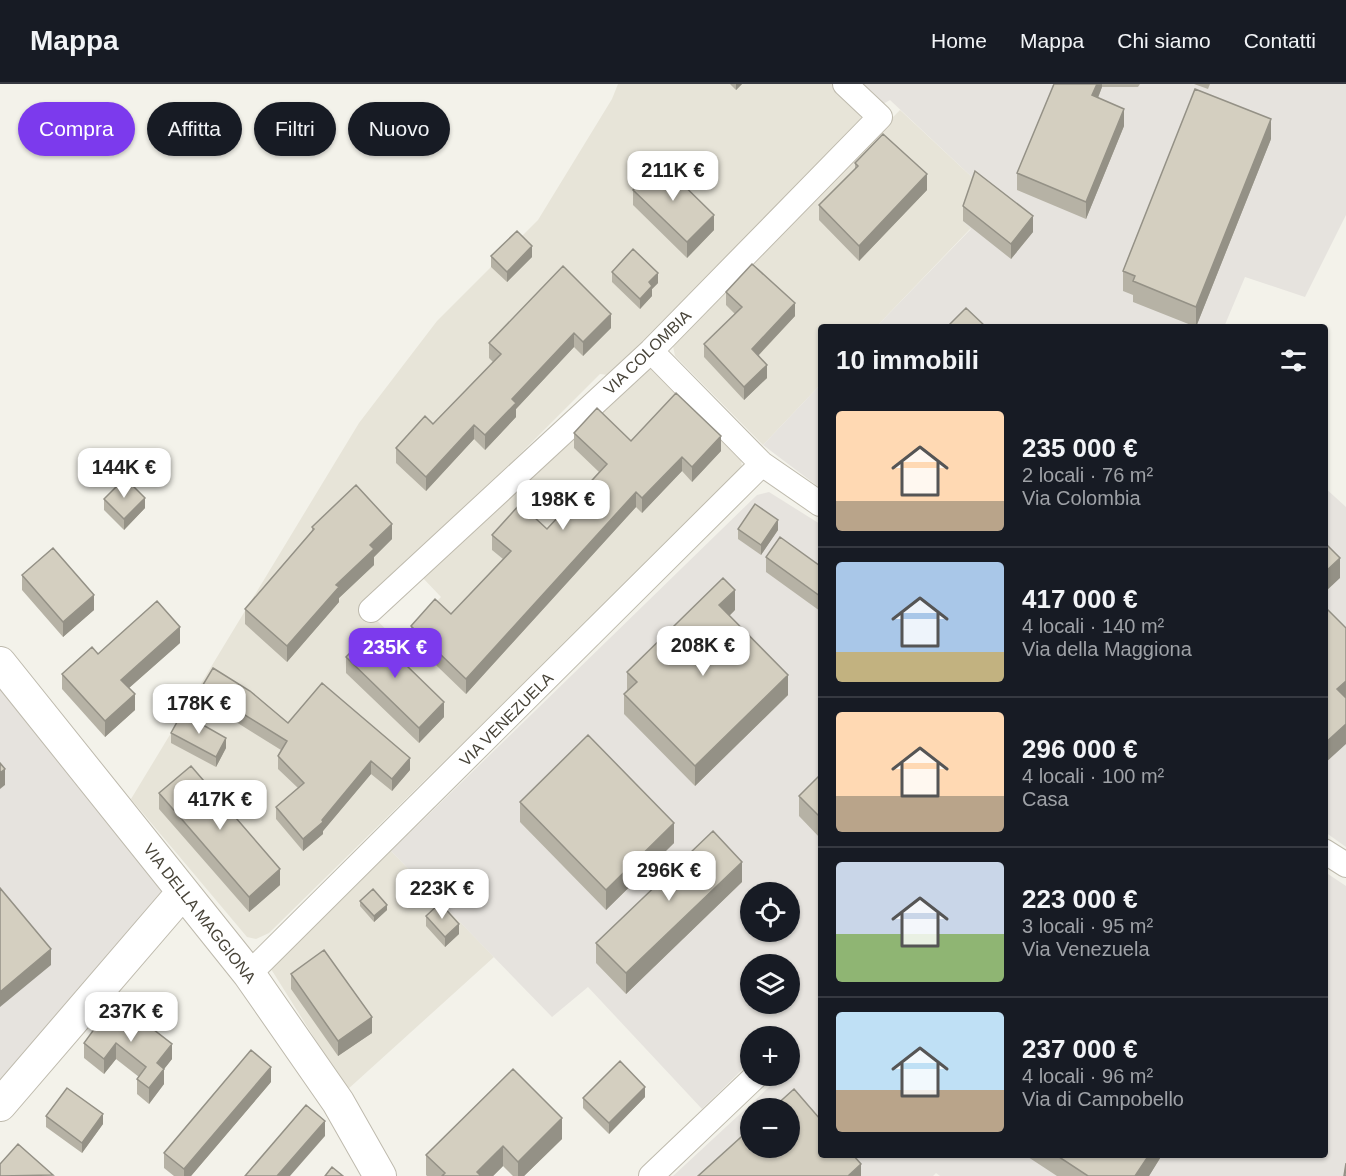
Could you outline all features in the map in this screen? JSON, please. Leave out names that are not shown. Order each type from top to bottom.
[{"type":"street","name":"VIA COLOMBIA","points":[[371,610],[651,351],[880,117],[845,84]]},
{"type":"street","points":[[651,351],[762,464],[818,503]]},
{"type":"street","name":"VIA VENEZUELA","points":[[249,974],[762,464]]},
{"type":"street","name":"VIA DELLA MAGGIONA","points":[[0,663],[249,974],[342,1109],[380,1176]]},
{"type":"street","points":[[1328,854],[1346,865]]},
{"type":"street","points":[[0,1105],[183,892]]},
{"type":"street","points":[[651,1176],[746,1086]]},
{"type":"shaded area","points":[[618,84],[832,84],[859,110],[861,118],[859,123],[633,357],[608,375],[600,374],[365,609],[398,641],[441,597],[422,577],[650,365],[740,448],[742,469],[269,933],[256,939],[247,937],[131,799],[359,423],[437,321],[538,220],[612,99]]},
{"type":"shaded area","points":[[861,84],[1346,84],[1346,215],[1305,297],[1245,277],[1225,324],[879,324],[971,229],[963,221],[975,180],[890,100],[883,104]]},
{"type":"shaded area","points":[[900,110],[975,180],[971,228],[879,324],[818,324],[818,387],[763,445],[675,356],[672,341]]},
{"type":"shaded area","points":[[818,387],[818,486],[763,445]]},
{"type":"shaded area","points":[[1328,491],[1346,507],[1346,847],[1328,834]]},
{"type":"shaded area","points":[[769,492],[818,523],[818,1158],[1328,1158],[1328,874],[1346,886],[1346,1176],[940,1176],[936,1173],[933,1176],[673,1176],[740,1114],[740,1158],[800,1158],[800,1098],[757,1098],[770,1086],[800,1086],[800,1026],[740,1026],[740,1072],[702,1109],[588,987],[552,1017],[391,851],[757,495]]},
{"type":"shaded area","points":[[0,663],[183,892],[0,1105]]},
{"type":"shaded area","points":[[391,851],[494,957],[347,1090],[271,969]]},
{"type":"building","points":[[1054,84],[1097,84],[1092,95],[1124,109],[1086,202],[1017,173]]},
{"type":"building","points":[[1195,89],[1271,119],[1196,307],[1133,281],[1135,276],[1123,271]]},
{"type":"building","points":[[883,134],[927,174],[859,246],[819,205],[858,166],[855,163]]},
{"type":"building","points":[[660,162],[714,215],[687,242],[633,190]]},
{"type":"building","points":[[975,171],[1033,216],[1011,244],[963,206]]},
{"type":"building","points":[[517,231],[532,246],[507,272],[491,256]]},
{"type":"building","points":[[633,249],[658,273],[649,282],[652,286],[640,299],[612,272]]},
{"type":"building","points":[[752,264],[795,303],[752,349],[767,365],[744,387],[704,344],[742,307],[726,292]]},
{"type":"building","points":[[563,266],[611,314],[583,342],[574,333],[512,399],[516,403],[485,435],[474,425],[426,477],[396,448],[425,416],[433,424],[501,354],[489,343]]},
{"type":"building","points":[[966,308],[983,324],[950,324]]},
{"type":"building","points":[[676,393],[721,436],[692,467],[682,457],[642,498],[636,492],[466,679],[411,626],[435,599],[451,614],[511,551],[492,535],[520,504],[547,529],[607,464],[574,433],[597,408],[631,441]]},
{"type":"building","points":[[125,478],[145,498],[124,519],[104,499]]},
{"type":"building","points":[[356,485],[392,524],[370,545],[374,549],[336,585],[339,587],[287,646],[245,609],[314,529],[312,527]]},
{"type":"building","points":[[755,504],[778,520],[761,545],[738,529]]},
{"type":"building","points":[[780,537],[818,565],[818,595],[766,557]]},
{"type":"building","points":[[1328,546],[1340,558],[1328,569]]},
{"type":"building","points":[[53,548],[94,595],[63,622],[22,575]]},
{"type":"building","points":[[723,578],[735,590],[719,605],[788,675],[695,766],[624,694],[637,682],[627,672]]},
{"type":"building","points":[[157,601],[180,627],[121,680],[135,694],[105,721],[62,674],[92,647],[98,654]]},
{"type":"building","points":[[1328,610],[1346,628],[1346,681],[1337,689],[1346,698],[1346,724],[1328,740]]},
{"type":"building","points":[[371,631],[444,702],[419,728],[346,657]]},
{"type":"building","points":[[213,668],[250,691],[288,723],[322,683],[410,758],[392,779],[371,761],[322,820],[323,822],[303,839],[276,807],[304,783],[278,756],[287,741],[201,688]]},
{"type":"building","points":[[182,713],[226,738],[216,757],[171,733]]},
{"type":"building","points":[[588,735],[674,823],[606,890],[520,802]]},
{"type":"building","points":[[0,763],[5,769],[0,773]]},
{"type":"building","points":[[191,766],[280,869],[249,897],[159,793]]},
{"type":"building","points":[[818,777],[818,815],[799,796]]},
{"type":"building","points":[[713,831],[742,862],[626,973],[596,943]]},
{"type":"building","points":[[0,888],[51,949],[0,992]]},
{"type":"building","points":[[373,889],[387,905],[374,916],[360,901]]},
{"type":"building","points":[[440,903],[459,924],[445,937],[426,916]]},
{"type":"building","points":[[324,950],[372,1017],[338,1041],[291,974]]},
{"type":"building","points":[[126,1008],[172,1044],[157,1063],[164,1069],[149,1088],[137,1079],[146,1067],[116,1043],[104,1059],[84,1043],[103,1017],[113,1025]]},
{"type":"building","points":[[251,1050],[271,1067],[184,1169],[164,1153]]},
{"type":"building","points":[[620,1061],[645,1087],[609,1123],[583,1098]]},
{"type":"building","points":[[513,1069],[562,1118],[518,1162],[503,1146],[477,1172],[481,1176],[442,1176],[445,1173],[426,1155]]},
{"type":"building","points":[[67,1088],[103,1114],[82,1143],[46,1116]]},
{"type":"building","points":[[794,1089],[818,1117],[818,1158],[856,1158],[861,1164],[848,1176],[698,1176],[740,1138],[740,1158],[800,1158],[800,1098],[784,1098]]},
{"type":"building","points":[[306,1105],[325,1121],[277,1176],[245,1176]]},
{"type":"building","points":[[18,1144],[53,1175],[0,1176],[0,1164]]},
{"type":"building","points":[[1061,1158],[1147,1158],[1135,1176],[1088,1176]]},
{"type":"building","points":[[332,1167],[343,1176],[325,1176]]}]
